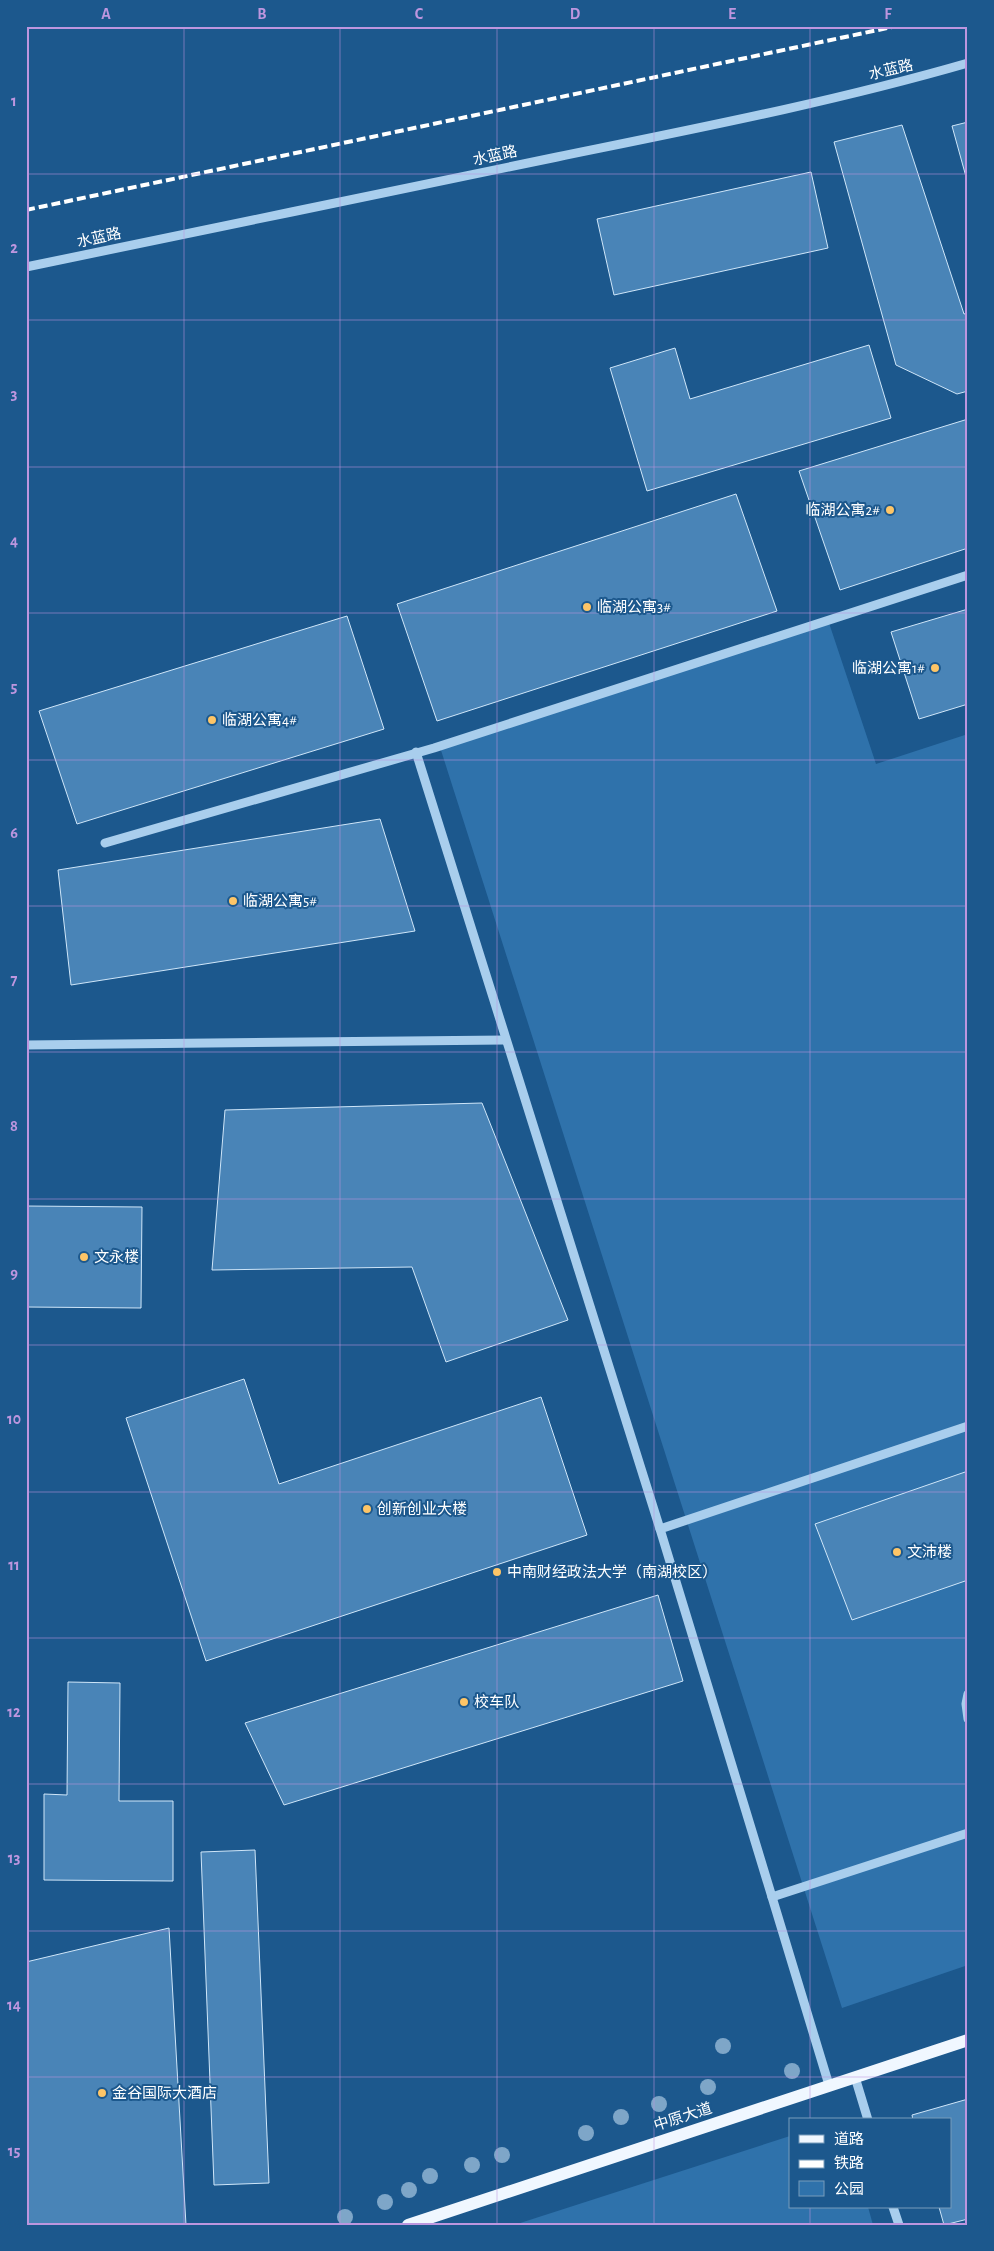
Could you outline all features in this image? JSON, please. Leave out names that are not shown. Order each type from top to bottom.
[{"type":"main road","name":"中原大道","points":[[408,2225],[968,2040]]},
{"type":"street","name":"水蓝路","points":[[26,267],[608,147],[921,77],[968,63]]},
{"type":"street","points":[[105,843],[434,748],[968,575]]},
{"type":"street","points":[[416,752],[660,1529],[829,2086]]},
{"type":"street","points":[[26,1046],[505,1040]]},
{"type":"street","points":[[660,1529],[968,1426]]},
{"type":"street","points":[[968,1694],[966,1704],[968,1719]]},
{"type":"street","points":[[772,1896],[968,1833]]},
{"type":"street","points":[[855,2077],[867,2118]]},
{"type":"street","points":[[894,2208],[899,2225]]},
{"type":"green space","points":[[828,620],[876,764],[968,734],[968,1965],[842,2008],[439,744]]},
{"type":"green space","points":[[789,2136],[789,2208],[868,2208],[873,2225],[514,2225]]},
{"type":"building","points":[[968,122],[968,184],[952,126]]},
{"type":"building","points":[[902,125],[964,314],[968,313],[968,391],[957,394],[896,365],[834,142]]},
{"type":"building","points":[[811,172],[828,248],[614,295],[597,219]]},
{"type":"building","points":[[869,345],[891,418],[647,491],[610,368],[675,348],[690,399]]},
{"type":"building","name":"临湖公寓2#","points":[[968,419],[968,548],[840,590],[799,471]]},
{"type":"building","name":"临湖公寓3#","points":[[736,494],[777,611],[437,721],[397,604]]},
{"type":"building","name":"临湖公寓1#","points":[[968,609],[968,704],[919,719],[891,632]]},
{"type":"building","name":"临湖公寓4#","points":[[347,616],[384,729],[77,824],[39,711]]},
{"type":"building","name":"临湖公寓5#","points":[[380,819],[415,931],[71,985],[58,870]]},
{"type":"building","points":[[482,1103],[568,1320],[446,1362],[412,1267],[212,1270],[225,1110]]},
{"type":"building","name":"文永楼","points":[[26,1206],[142,1207],[141,1308],[26,1307]]},
{"type":"building","name":"创新创业大楼","points":[[244,1379],[279,1484],[541,1397],[587,1535],[206,1661],[126,1418]]},
{"type":"building","name":"文沛楼","points":[[968,1471],[968,1580],[852,1620],[815,1524]]},
{"type":"building","name":"校车队","points":[[658,1595],[683,1681],[284,1805],[245,1723]]},
{"type":"building","points":[[68,1682],[120,1683],[119,1801],[173,1801],[173,1881],[44,1880],[44,1794],[67,1795]]},
{"type":"building","points":[[255,1850],[269,2183],[214,2185],[201,1852]]},
{"type":"building","name":"金谷国际大酒店","points":[[169,1928],[186,2225],[26,2225],[26,1962]]},
{"type":"building","points":[[968,2099],[968,2219],[944,2225],[939,2208],[952,2208],[952,2118],[913,2118],[912,2115]]},
{"type":"railway","points":[[26,210],[897,26]]},
{"type":"place","name":"临湖公寓2#","points":[[890,510]]},
{"type":"place","name":"临湖公寓3#","points":[[587,607]]},
{"type":"place","name":"临湖公寓1#","points":[[935,668]]},
{"type":"place","name":"临湖公寓4#","points":[[212,720]]},
{"type":"place","name":"临湖公寓5#","points":[[233,901]]},
{"type":"place","name":"文永楼","points":[[84,1257]]},
{"type":"place","name":"创新创业大楼","points":[[367,1509]]},
{"type":"place","name":"文沛楼","points":[[897,1552]]},
{"type":"place","name":"中南财经政法大学（南湖校区）","points":[[497,1572]]},
{"type":"place","name":"校车队","points":[[464,1702]]},
{"type":"place","name":"金谷国际大酒店","points":[[102,2093]]}]
